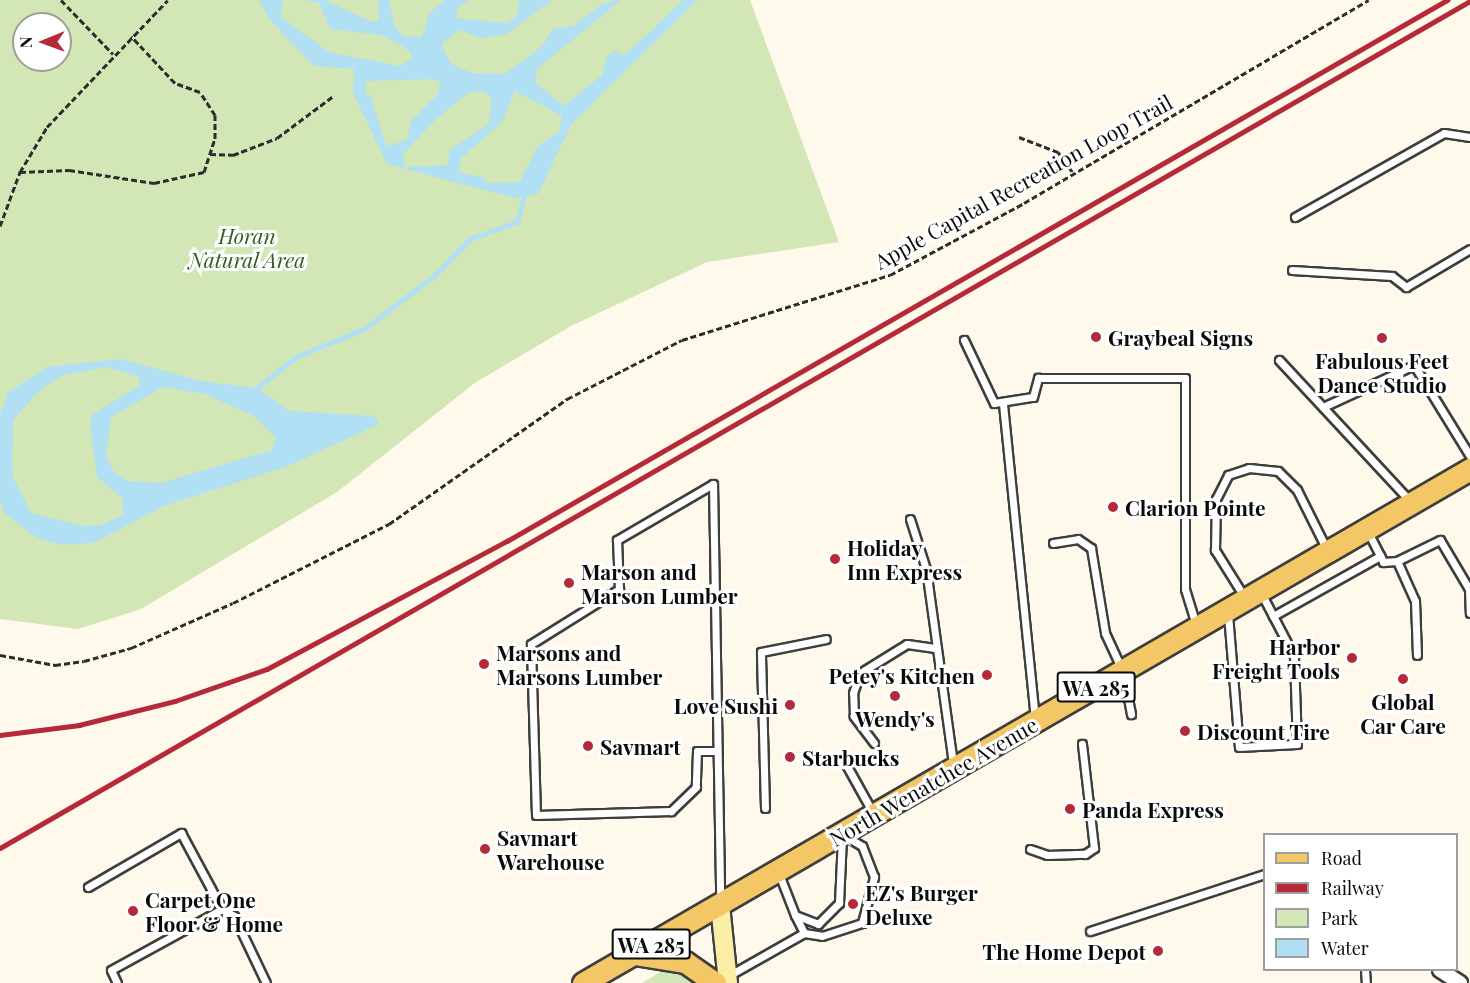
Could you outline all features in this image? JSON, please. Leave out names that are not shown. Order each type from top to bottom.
[{"type":"main road","name":"North Wenatchee Avenue","points":[[582,983],[954,770],[1470,469]]},
{"type":"main road","points":[[634,954],[685,962],[724,981],[720,904]]},
{"type":"street","points":[[1443,971],[1460,983]]},
{"type":"lane","points":[[1295,217],[1444,133],[1470,137]]},
{"type":"lane","points":[[1292,270],[1392,276],[1406,287],[1470,249]]},
{"type":"lane","points":[[964,340],[994,403],[1003,404],[1033,397],[1038,378],[1185,378],[1185,589],[1197,629]]},
{"type":"lane","points":[[1279,360],[1412,503]]},
{"type":"lane","points":[[1323,407],[1414,365],[1470,456]]},
{"type":"lane","points":[[1003,404],[1035,722]]},
{"type":"lane","points":[[1227,611],[1239,747],[1297,744],[1294,656],[1273,616],[1253,596],[1215,550],[1216,499],[1228,475],[1249,468],[1278,471],[1297,490],[1328,552]]},
{"type":"lane","points":[[717,751],[697,751],[696,787],[671,811],[536,815],[531,644],[619,589],[617,540],[713,484],[720,904]]},
{"type":"lane","points":[[910,519],[926,569],[954,770]]},
{"type":"lane","points":[[1367,530],[1383,562],[1397,561],[1440,540],[1469,589],[1470,613]]},
{"type":"lane","points":[[1053,543],[1078,539],[1091,548],[1105,633],[1123,672],[1131,714]]},
{"type":"lane","points":[[1273,616],[1380,556]]},
{"type":"lane","points":[[1397,561],[1415,601],[1417,655]]},
{"type":"lane","points":[[765,808],[761,652],[826,639]]},
{"type":"lane","points":[[873,743],[854,716],[853,693],[860,673],[907,644],[937,648]]},
{"type":"lane","points":[[1030,849],[1084,854],[1094,848],[1082,744]]},
{"type":"lane","points":[[843,759],[874,816]]},
{"type":"lane","points":[[88,887],[182,833],[222,909],[234,915],[266,983]]},
{"type":"lane","points":[[724,981],[804,933],[822,936],[853,930],[870,905],[874,877],[862,846],[842,834],[839,903],[818,924],[795,915]]},
{"type":"lane","points":[[778,871],[804,933]]},
{"type":"lane","points":[[1090,931],[1263,874]]},
{"type":"lane","points":[[117,983],[111,970],[222,909]]},
{"type":"path","points":[[61,0],[113,54]]},
{"type":"path","points":[[0,226],[20,172],[47,127],[113,54],[168,0]]},
{"type":"path","name":"Apple Capital Recreation Loop Trail","points":[[0,656],[55,665],[84,661],[131,648],[233,603],[389,524],[567,399],[682,340],[890,275],[1074,174],[1369,0]]},
{"type":"path","points":[[20,172],[69,170],[154,183],[204,172],[210,154],[215,115],[200,92],[175,83],[131,36]]},
{"type":"path","points":[[210,154],[233,155],[277,138],[332,97]]},
{"type":"path","points":[[1019,137],[1059,152],[1074,174]]},
{"type":"green space","name":"Horan Natural Area","points":[[0,0],[750,0],[839,242],[707,262],[571,326],[476,382],[337,492],[141,609],[78,629],[0,619]]},
{"type":"green space","points":[[662,971],[677,971],[697,983],[642,983]]},
{"type":"water","points":[[259,0],[283,0],[281,17],[329,52],[400,66],[413,58],[409,50],[382,35],[330,29],[319,3],[304,0],[325,0],[372,22],[379,20],[378,0],[389,0],[394,25],[403,36],[422,37],[429,14],[444,0],[469,0],[458,7],[455,18],[506,23],[517,16],[519,0],[552,0],[507,34],[480,38],[460,30],[441,44],[451,64],[472,73],[505,74],[540,48],[554,29],[575,25],[603,3],[621,0],[537,69],[536,83],[564,106],[602,75],[606,58],[615,50],[621,55],[633,48],[683,0],[697,0],[571,125],[538,194],[515,198],[387,164],[353,93],[354,69],[314,66],[270,20]],"holes":[[[433,79],[441,83],[437,95],[411,121],[407,140],[386,146],[371,97],[365,93],[366,81]],[[484,91],[492,99],[489,124],[450,150],[448,165],[404,167],[403,154],[432,123],[469,92]],[[515,91],[562,116],[559,132],[538,146],[520,182],[486,183],[484,177],[459,173],[460,159],[502,122]]]},
{"type":"water","points":[[120,359],[201,381],[257,388],[289,411],[374,416],[379,424],[288,466],[164,506],[93,543],[60,545],[36,537],[5,514],[0,502],[0,414],[8,392],[48,367]],"holes":[[[106,367],[139,377],[140,385],[93,414],[90,425],[97,477],[123,499],[123,515],[102,525],[82,526],[31,513],[12,475],[13,420],[41,389],[63,375]],[[163,387],[205,394],[254,416],[276,438],[272,450],[161,483],[128,481],[114,472],[106,455],[111,417]]]},
{"type":"waterway","points":[[257,388],[296,357],[364,329],[434,276],[470,239],[517,222],[524,196]]},
{"type":"railway","points":[[0,735],[79,725],[175,701],[267,669],[507,541],[1447,0]]},
{"type":"railway","points":[[0,848],[1470,1]]},
{"type":"place","name":"Graybeal Signs","points":[[1096,337]]},
{"type":"place","name":"Fabulous Feet Dance Studio","points":[[1382,338]]},
{"type":"place","name":"Clarion Pointe","points":[[1113,507]]},
{"type":"place","name":"Holiday Inn Express","points":[[835,559]]},
{"type":"place","name":"Marson and Marson Lumber","points":[[569,583]]},
{"type":"place","name":"Harbor Freight Tools","points":[[1352,658]]},
{"type":"place","name":"Marsons and Marsons Lumber","points":[[484,664]]},
{"type":"place","name":"Petey's Kitchen","points":[[987,675]]},
{"type":"place","name":"Global Car Care","points":[[1403,679]]},
{"type":"place","name":"Wendy's","points":[[895,696]]},
{"type":"place","name":"Love Sushi","points":[[790,705]]},
{"type":"place","name":"Discount Tire","points":[[1185,731]]},
{"type":"place","name":"Savmart","points":[[588,746]]},
{"type":"place","name":"Starbucks","points":[[790,757]]},
{"type":"place","name":"Panda Express","points":[[1070,809]]},
{"type":"place","name":"Savmart Warehouse","points":[[485,849]]},
{"type":"place","name":"EZ's Burger Deluxe","points":[[853,904]]},
{"type":"place","name":"Carpet One Floor & Home","points":[[133,911]]},
{"type":"place","name":"The Home Depot","points":[[1158,951]]}]
